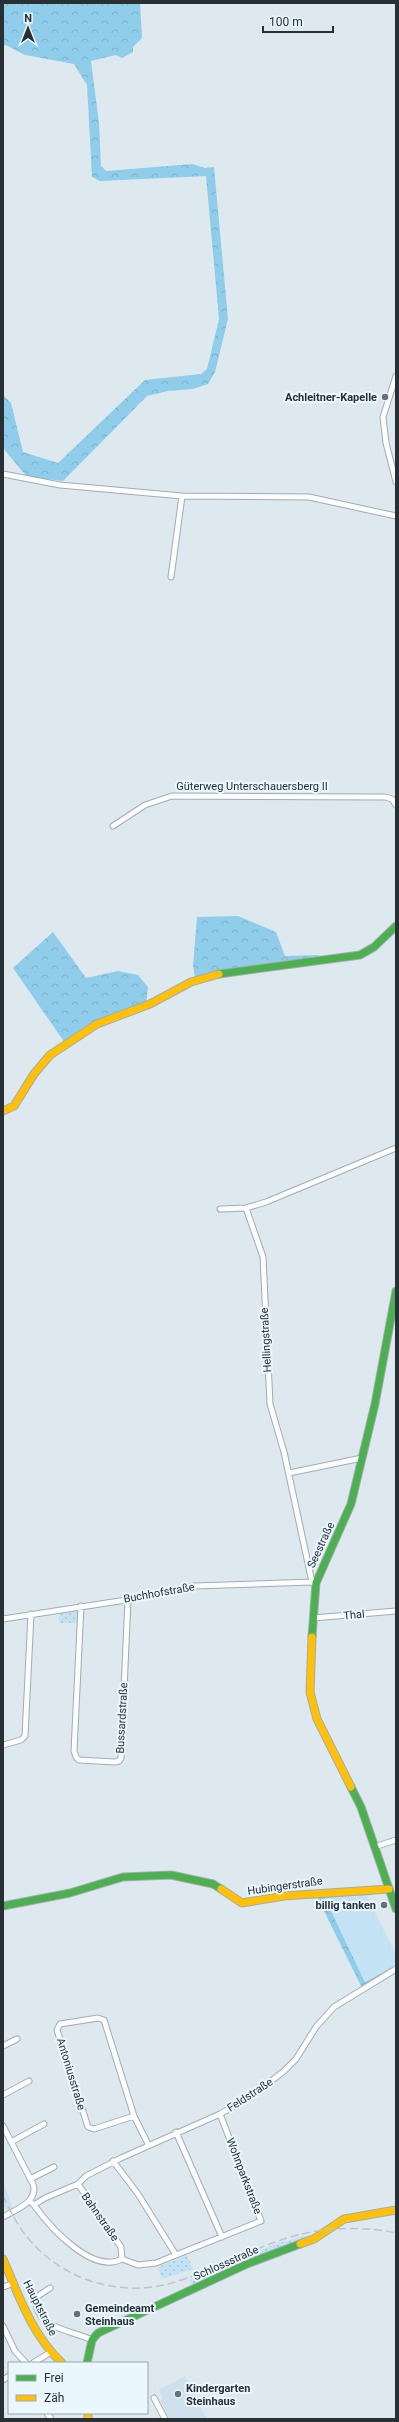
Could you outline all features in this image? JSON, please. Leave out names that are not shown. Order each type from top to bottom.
[{"type":"street","points":[[396,376],[383,417],[387,449],[396,482]]},
{"type":"street","points":[[3,474],[60,485],[182,496],[309,497],[396,516]]},
{"type":"street","points":[[171,577],[182,496]]},
{"type":"street","name":"Güterweg Unterschauersberg II","points":[[113,826],[145,805],[172,796],[385,797],[392,799],[396,805]]},
{"type":"street","points":[[3,1112],[14,1106],[34,1074],[50,1056],[97,1024],[150,1004],[191,982],[207,977],[231,972],[360,955],[374,947],[396,926]]},
{"type":"street","points":[[220,1209],[246,1208],[276,1198],[396,1148]]},
{"type":"street","name":"Hellingstraße","points":[[246,1208],[263,1257],[270,1404],[289,1473],[314,1583]]},
{"type":"street","name":"Seestraße","points":[[396,1291],[376,1397],[362,1458],[345,1519],[314,1583],[309,1673],[313,1705],[326,1739],[361,1807],[396,1909]]},
{"type":"street","points":[[289,1473],[362,1458]]},
{"type":"street","name":"Buchhofstraße","points":[[3,1618],[128,1599],[194,1586],[314,1583]]},
{"type":"street","name":"Bussardstraße","points":[[81,1606],[76,1757],[80,1760],[115,1762],[120,1761],[121,1758],[128,1599]]},
{"type":"street","name":"Thal","points":[[313,1618],[396,1611]]},
{"type":"street","points":[[3,1745],[22,1740],[25,1736],[31,1614]]},
{"type":"street","points":[[374,1848],[396,1840]]},
{"type":"street","name":"Hubingerstraße","points":[[3,1906],[70,1893],[123,1877],[157,1875],[171,1875],[212,1884],[242,1903],[284,1896],[389,1889]]},
{"type":"street","name":"Feldstraße","points":[[78,2184],[86,2176],[148,2144],[220,2114],[252,2096],[284,2072],[296,2059],[316,2027],[334,2007],[396,1969]]},
{"type":"street","name":"Antoniusstraße","points":[[134,2116],[94,2129],[88,2127],[58,2030],[60,2024],[98,2018],[104,2020],[134,2116],[148,2144]]},
{"type":"street","points":[[3,2046],[17,2039]]},
{"type":"street","points":[[3,2095],[29,2082]]},
{"type":"street","name":"Wohnparkstraße","points":[[122,2259],[133,2264],[150,2264],[176,2256],[262,2221],[220,2114]]},
{"type":"street","points":[[11,2142],[44,2124]]},
{"type":"street","points":[[3,2126],[30,2179],[34,2191],[30,2200],[3,2217]]},
{"type":"street","points":[[176,2132],[222,2237]]},
{"type":"street","points":[[113,2162],[138,2194],[176,2256]]},
{"type":"street","points":[[30,2179],[54,2167]]},
{"type":"street","name":"Bahnstraße","points":[[34,2205],[45,2198],[78,2184],[121,2247],[122,2259]]},
{"type":"street","points":[[30,2200],[53,2230],[73,2247],[105,2261],[115,2262],[122,2259]]},
{"type":"street","name":"Schlossstraße","points":[[92,2340],[98,2333],[247,2264],[314,2239],[338,2222],[396,2210]]},
{"type":"street","name":"Hauptstraße","points":[[3,2259],[32,2323],[51,2352],[61,2362]]},
{"type":"street","points":[[3,2287],[14,2283]]},
{"type":"street","points":[[50,2288],[35,2298],[44,2320],[52,2326],[77,2333],[92,2340],[87,2362]]},
{"type":"street","points":[[3,2326],[15,2351],[25,2362]]},
{"type":"street","points":[[35,2362],[51,2352]]},
{"type":"street","points":[[154,2398],[165,2419]]},
{"type":"shaded area","points":[[77,1608],[78,1623],[59,1623],[59,1610]]},
{"type":"shaded area","points":[[367,1896],[396,1954],[396,1965],[365,1982],[325,1898]]},
{"type":"shaded area","points":[[3,2181],[13,2209],[8,2211],[3,2204]]},
{"type":"shaded area","points":[[321,2232],[193,2286],[189,2280],[278,2243]]},
{"type":"shaded area","points":[[187,2255],[193,2269],[162,2279],[158,2267]]},
{"type":"shaded area","name":"Kindergarten Steinhaus","points":[[185,2376],[207,2419],[170,2419],[161,2402],[163,2398],[159,2390]]},
{"type":"green space","points":[[3,3],[140,3],[142,38],[133,47],[133,52],[122,58],[116,55],[91,61],[99,123],[101,166],[106,171],[192,164],[205,168],[214,167],[228,319],[215,372],[208,384],[193,389],[168,391],[147,396],[63,481],[27,477],[3,448],[3,395],[11,403],[23,452],[58,463],[145,380],[201,374],[207,369],[219,319],[206,176],[100,181],[92,177],[87,85],[74,64],[25,55],[6,45],[3,46]]},
{"type":"green space","points":[[238,916],[276,932],[285,956],[319,955],[320,960],[195,978],[193,966],[197,917]]},
{"type":"green space","points":[[53,932],[86,978],[118,971],[138,975],[148,987],[146,1005],[96,1020],[65,1043],[13,968]]},
{"type":"green space","points":[[372,1891],[373,1895],[325,1898],[365,1982],[396,1965],[396,1973],[364,1992],[316,1895]]},
{"type":"railway","points":[[3,2196],[24,2233],[38,2249],[55,2263],[73,2274],[93,2282],[114,2287],[135,2288],[157,2286],[178,2281],[265,2246],[307,2233],[345,2228],[371,2229],[396,2233]]},
{"type":"traffic: fast","points":[[219,974],[360,955],[374,947],[396,926]]},
{"type":"traffic: fast","points":[[312,1637],[316,1583],[351,1504],[375,1404],[396,1291]]},
{"type":"traffic: fast","points":[[351,1787],[361,1807],[396,1909]]},
{"type":"traffic: fast","points":[[3,1906],[70,1893],[123,1877],[171,1875],[213,1884],[221,1889]]},
{"type":"traffic: fast","points":[[87,2362],[92,2340],[98,2333],[247,2264],[300,2244]]},
{"type":"traffic: slow","points":[[3,1111],[14,1106],[34,1074],[50,1055],[97,1024],[150,1004],[191,982],[219,974]]},
{"type":"traffic: slow","points":[[312,1637],[310,1692],[317,1719],[351,1787]]},
{"type":"traffic: slow","points":[[221,1889],[242,1903],[284,1896],[389,1889]]},
{"type":"traffic: slow","points":[[300,2244],[314,2239],[344,2219],[396,2210]]},
{"type":"traffic: slow","points":[[3,2259],[34,2328],[42,2340],[61,2362]]},
{"type":"traffic: slow","points":[[88,2414],[88,2419]]},
{"type":"place","name":"Achleitner-Kapelle","points":[[385,397]]},
{"type":"place","name":"billig tanken","points":[[384,1905]]},
{"type":"place","name":"Gemeindeamt Steinhaus","points":[[77,2314]]},
{"type":"place","name":"Kindergarten Steinhaus","points":[[178,2394]]}]
